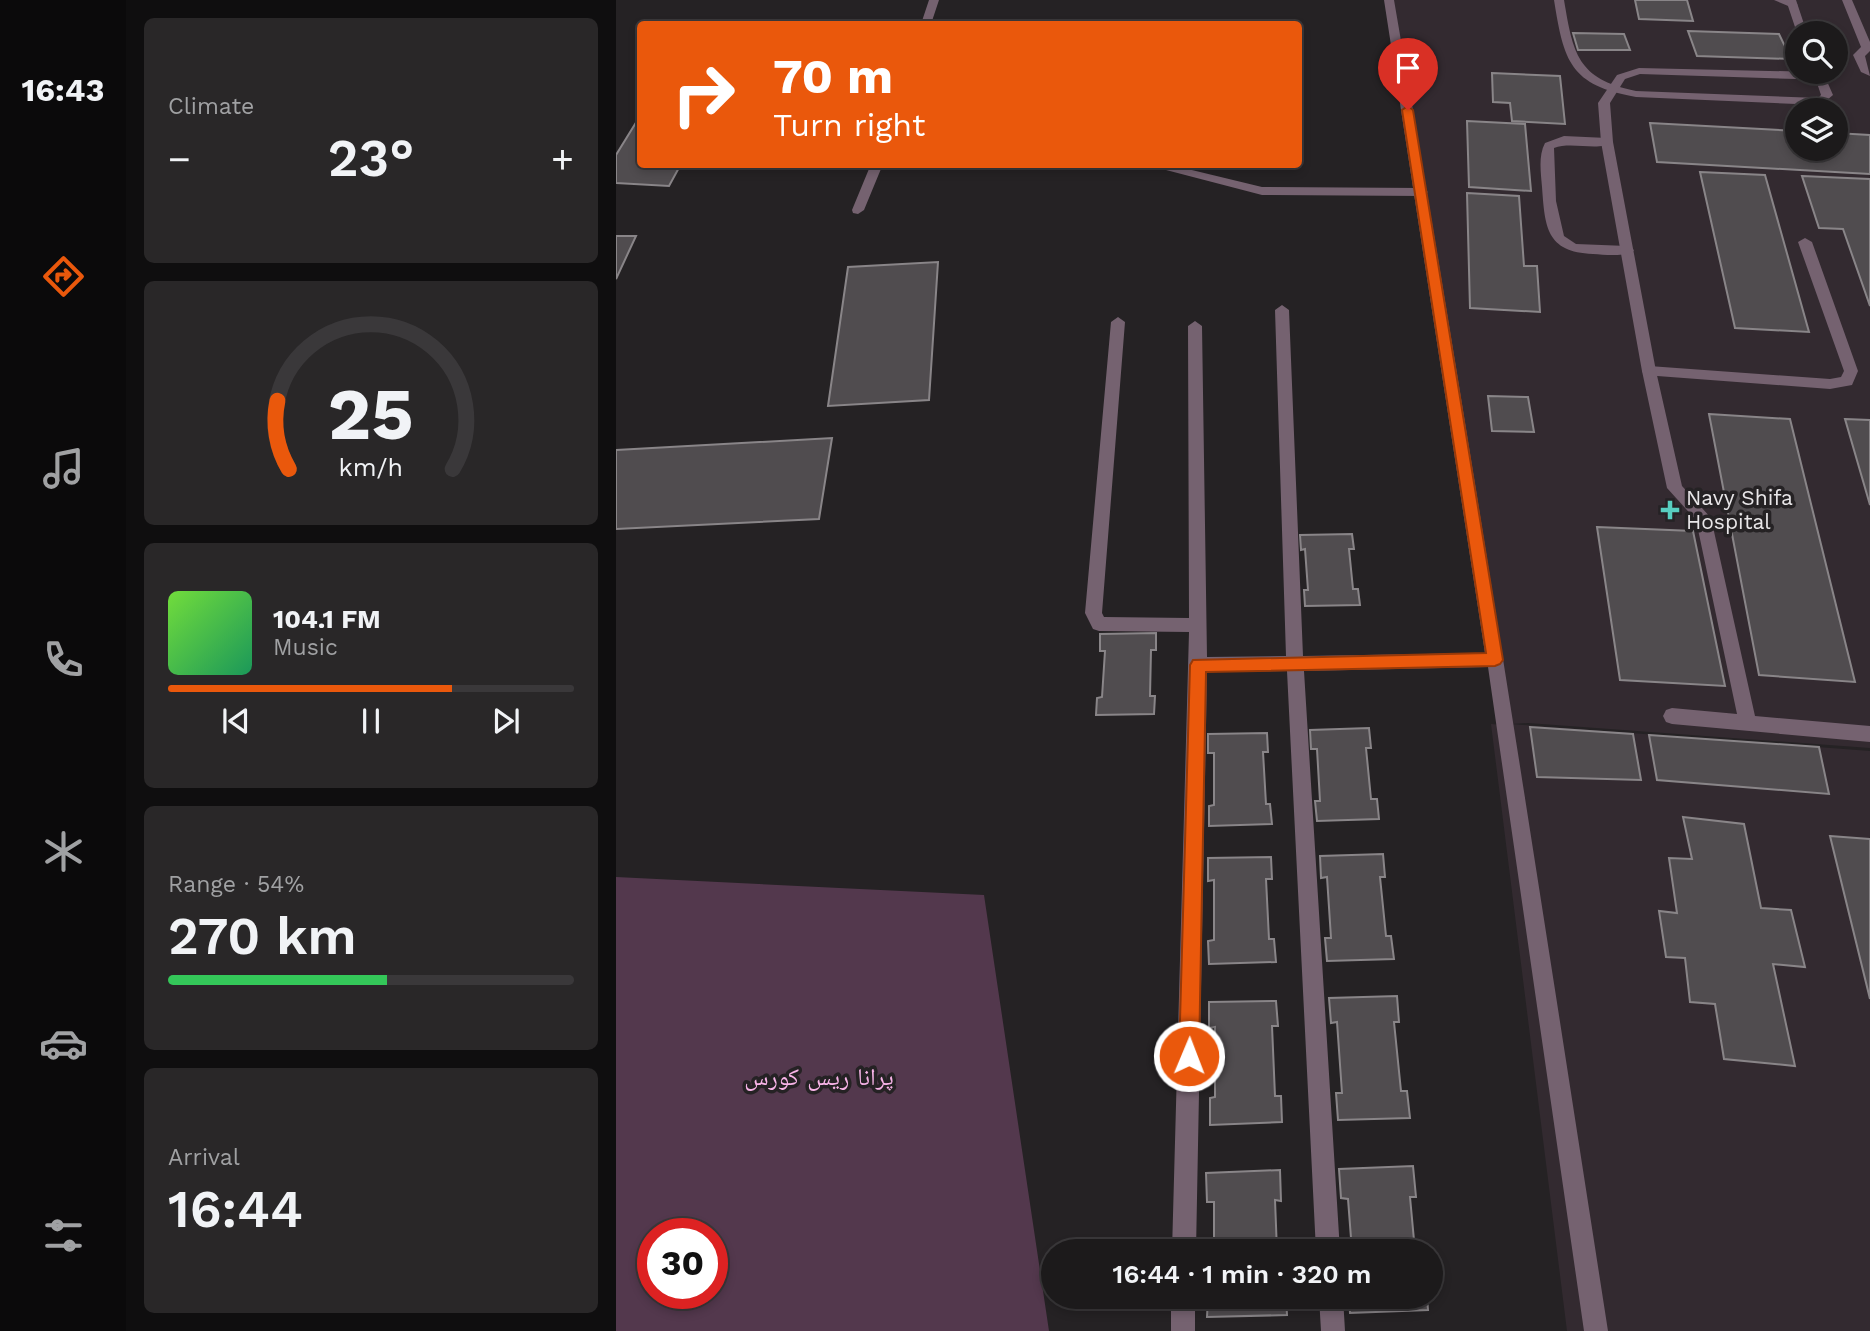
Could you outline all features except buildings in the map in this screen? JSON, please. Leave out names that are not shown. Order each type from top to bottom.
[{"type":"street","points":[[927,21],[934,0]]},
{"type":"street","points":[[1389,0],[1422,192],[1495,660],[1596,1331]]},
{"type":"street","points":[[1559,0],[1564,36],[1577,67],[1610,89],[1636,94],[1821,102],[1826,95],[1823,84]]},
{"type":"street","points":[[1779,0],[1792,3],[1798,21]]},
{"type":"street","points":[[1847,0],[1867,48],[1859,55],[1865,70],[1870,73]]},
{"type":"street","points":[[1748,724],[1703,518],[1675,488],[1649,371],[1607,142],[1604,103],[1610,89],[1621,76],[1639,71],[1785,76]]},
{"type":"street","points":[[1607,142],[1574,139],[1549,146],[1547,153],[1553,230],[1562,243],[1572,247],[1628,250]]},
{"type":"street","points":[[858,210],[875,168]]},
{"type":"street","points":[[1166,168],[1262,191],[1422,192]]},
{"type":"street","points":[[1649,371],[1830,384],[1847,381],[1851,371],[1805,242]]},
{"type":"street","points":[[1282,310],[1295,662],[1327,1239]]},
{"type":"street","points":[[1118,322],[1093,613],[1099,624],[1107,625],[1198,625]]},
{"type":"street","points":[[1184,1239],[1198,665],[1195,326]]},
{"type":"street","points":[[1198,665],[1495,660]]},
{"type":"street","points":[[1672,716],[1870,734]]},
{"type":"street","points":[[1183,1309],[1183,1331]]},
{"type":"street","points":[[1331,1309],[1332,1331]]},
{"type":"shaded area","points":[[1389,0],[1870,0],[1870,748],[1528,723],[1511,724],[1870,751],[1870,1331],[1567,1331],[1491,724],[1503,725]]},
{"type":"green space","name":"پرانا ریس کورس","points":[[616,877],[984,895],[1041,1277],[1041,1309],[1046,1309],[1049,1331],[616,1331]]},
{"type":"place","name":"Navy Shifa Hospital","points":[[1670,510]]},
{"type":"route","points":[[1189,1056],[1198,665],[1495,660],[1408,110]]}]
